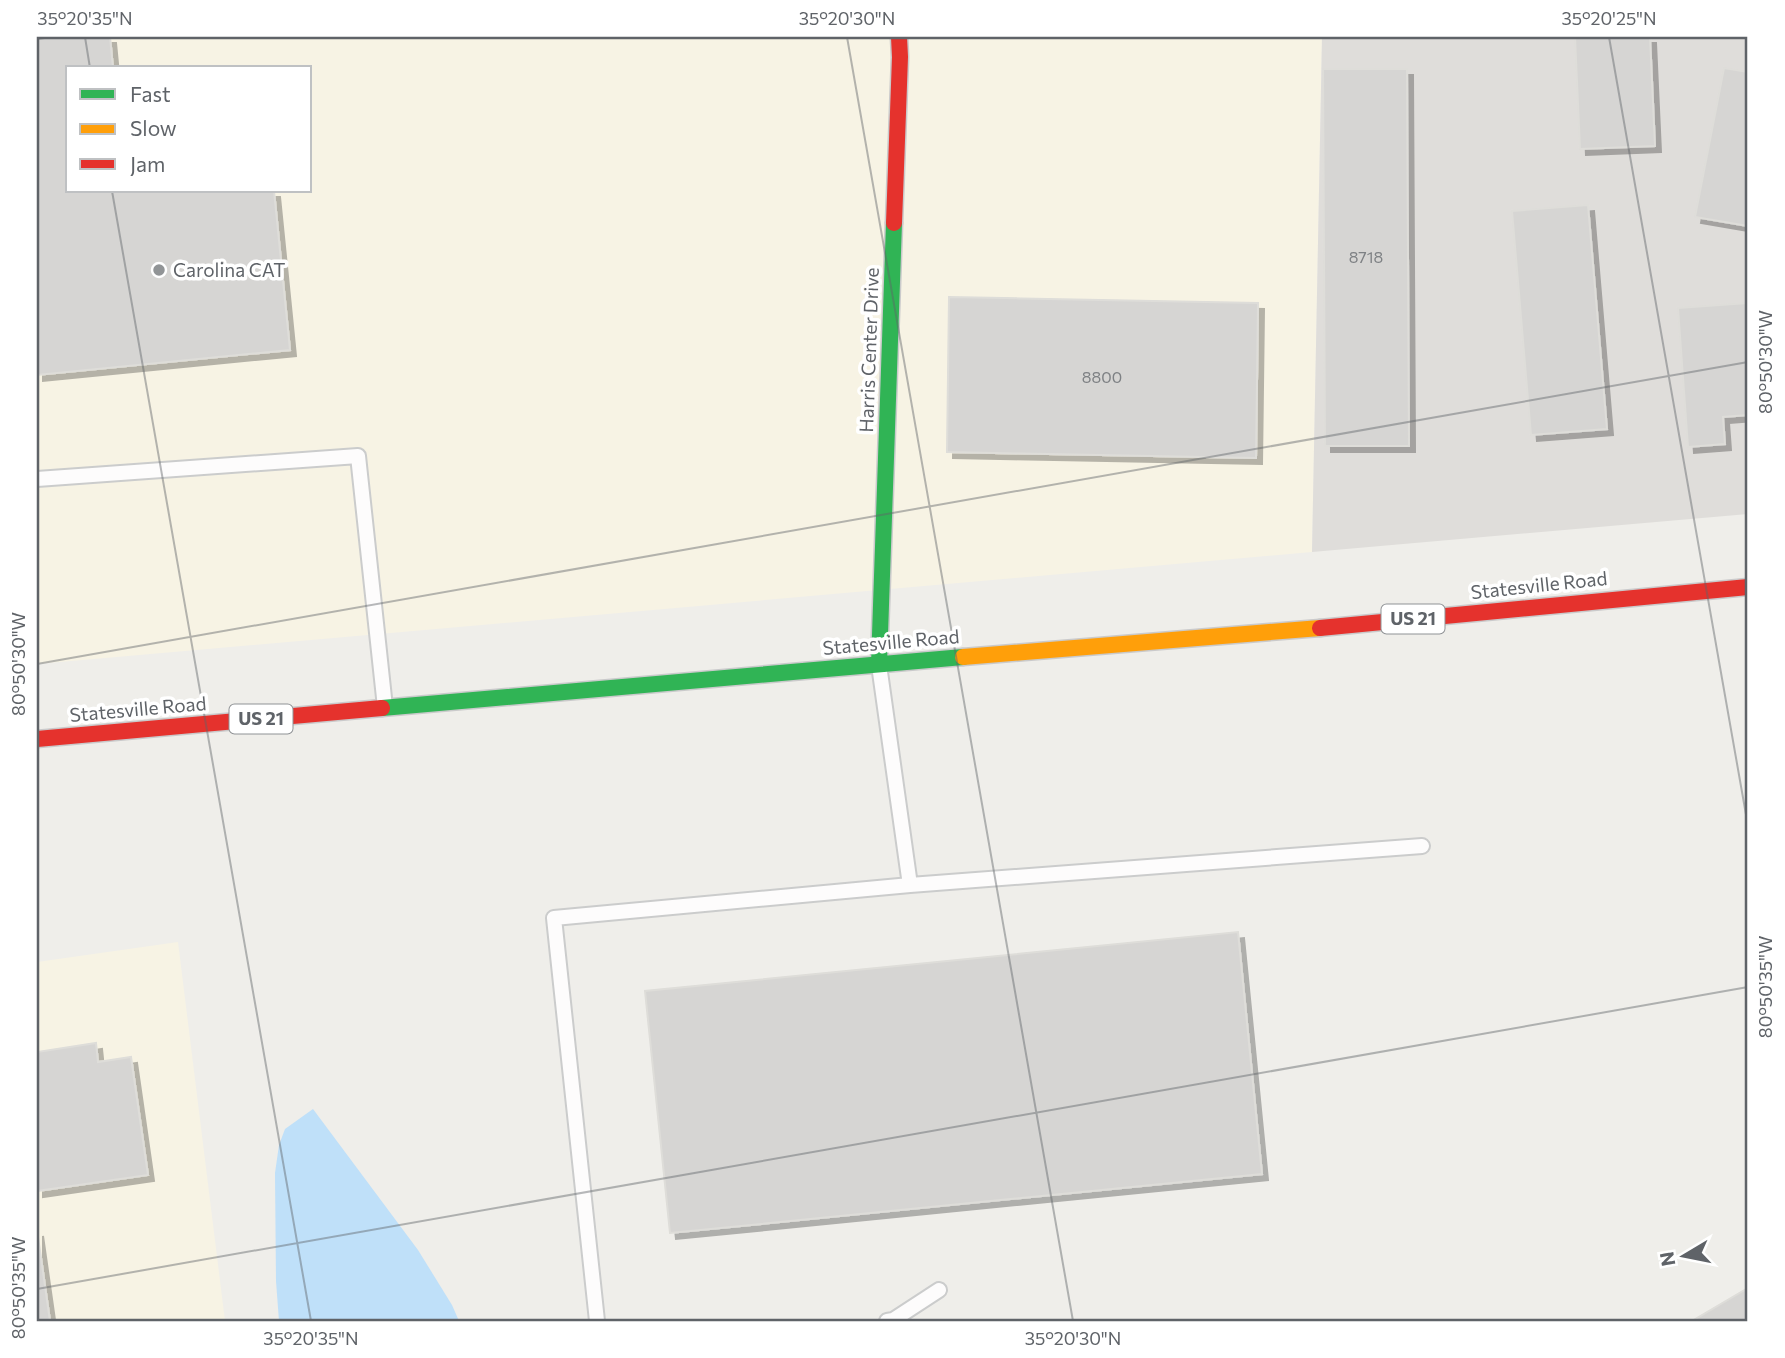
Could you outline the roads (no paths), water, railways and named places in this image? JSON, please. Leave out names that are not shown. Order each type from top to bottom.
[{"type":"main road","name":"Harris Center Drive","points":[[879,664],[899,37]]},
{"type":"main road","name":"Statesville Road","points":[[37,739],[1375,623],[1748,587]]},
{"type":"lane","points":[[37,479],[358,456],[385,708]]},
{"type":"lane","points":[[879,664],[910,885]]},
{"type":"lane","points":[[597,1321],[554,918],[910,885],[1422,846]]},
{"type":"lane","points":[[887,1321],[894,1320],[939,1290]]},
{"type":"water","points":[[313,1109],[418,1250],[459,1321],[279,1321],[275,1173],[279,1145],[285,1129]]},
{"type":"place","name":"Carolina CAT","points":[[159,270]]}]
